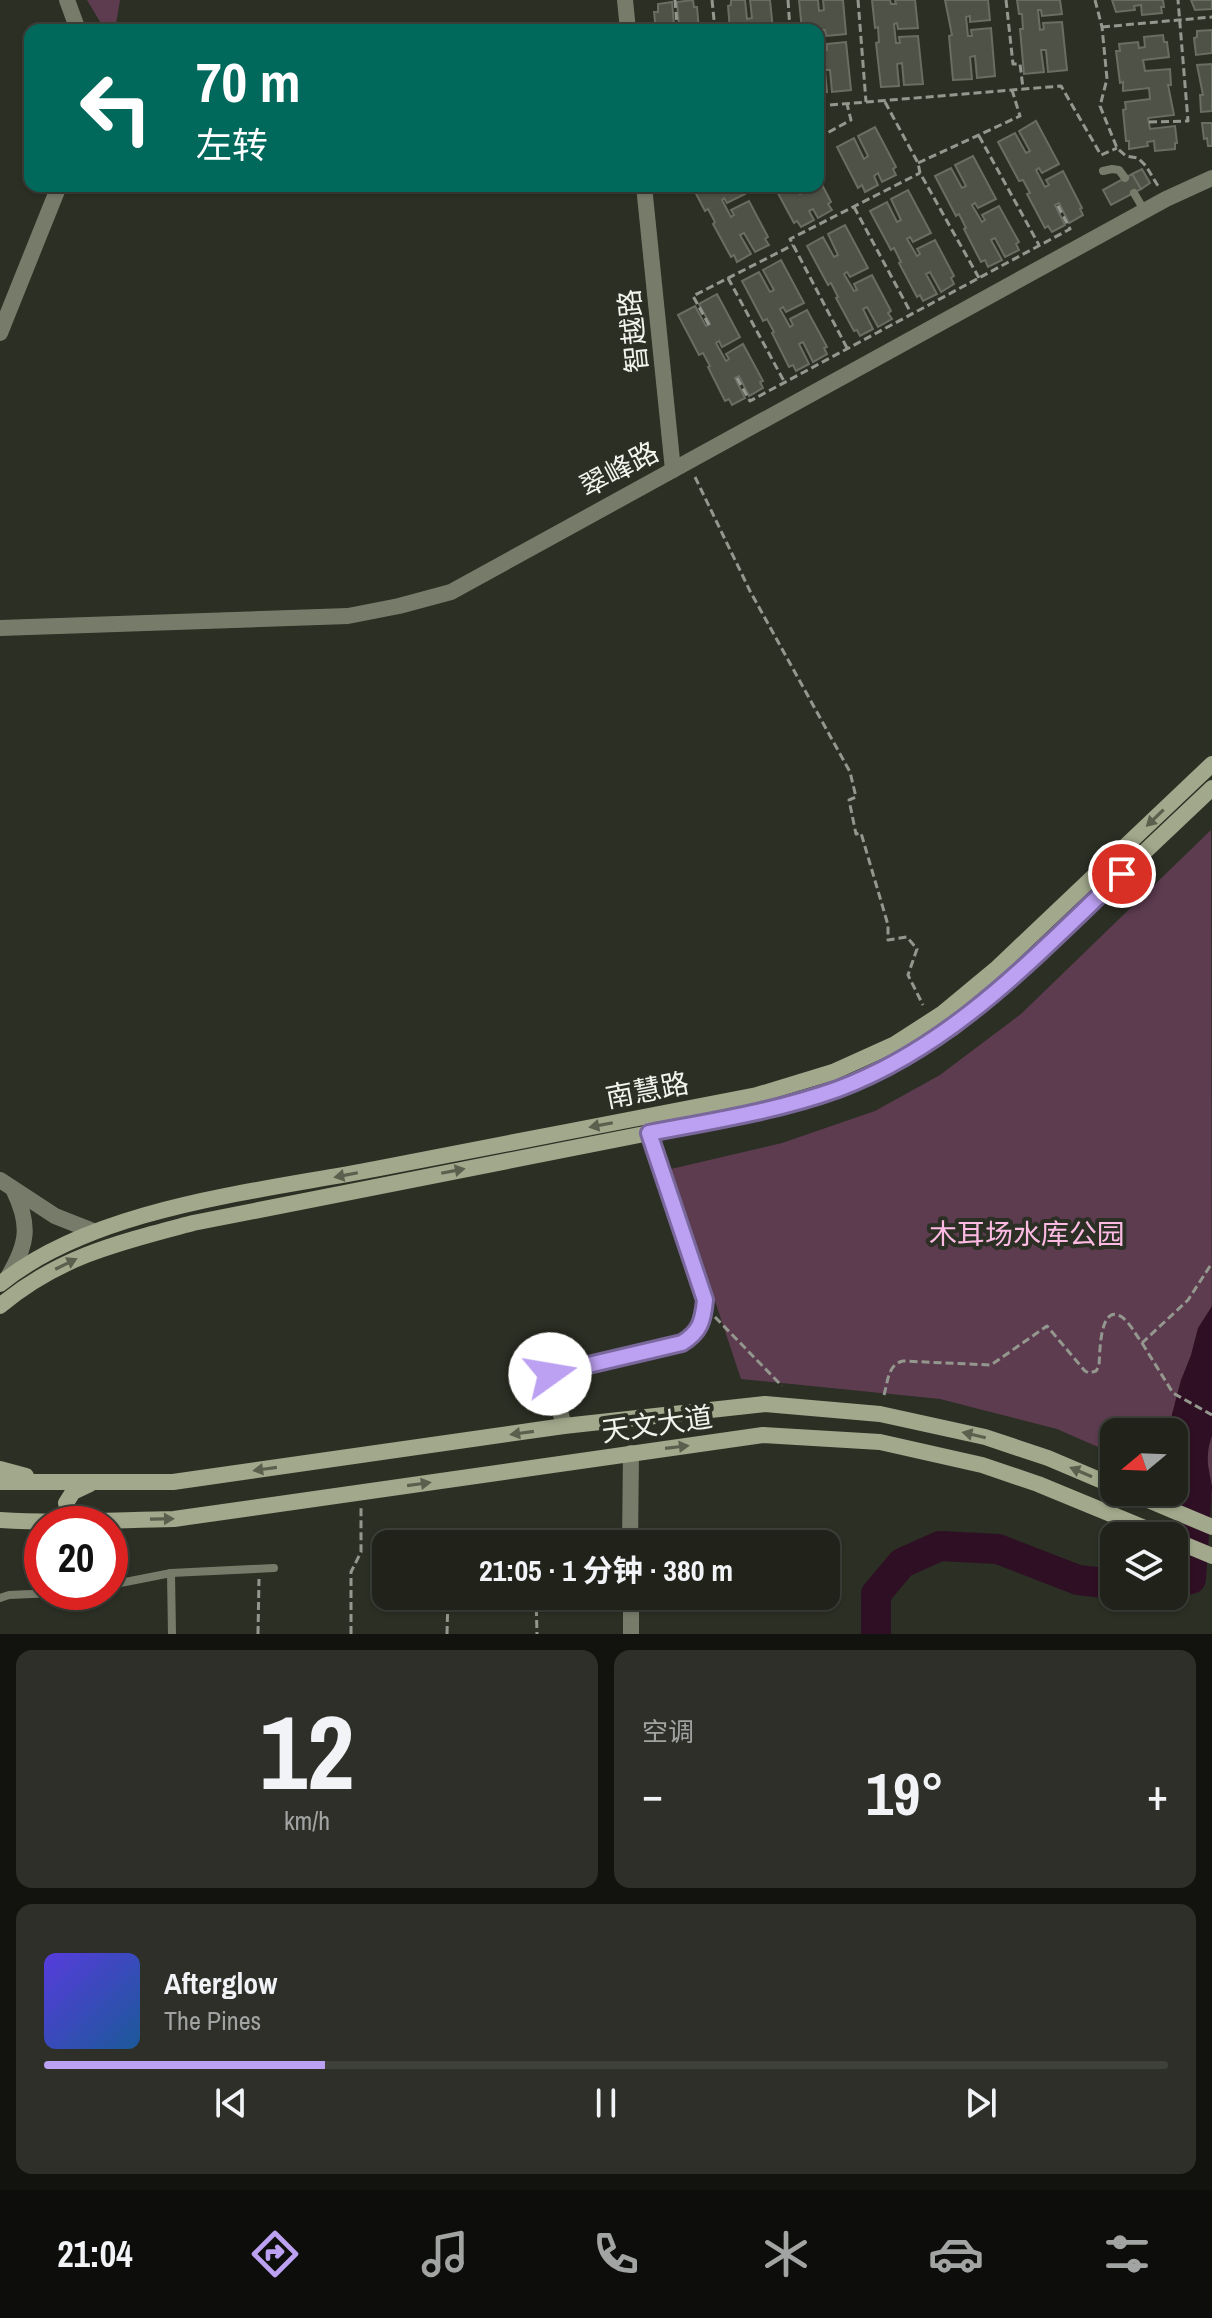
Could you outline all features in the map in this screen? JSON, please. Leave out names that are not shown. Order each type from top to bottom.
[{"type":"main road","name":"南慧路","points":[[4,1280],[50,1250],[93,1231],[188,1205],[757,1095],[833,1072],[895,1044],[943,1013],[996,969],[1212,764]]},
{"type":"main road","name":"南慧路","points":[[0,1306],[57,1268],[101,1247],[193,1223],[761,1111],[838,1088],[916,1051],[953,1028],[1008,981],[1212,788]]},
{"type":"main road","name":"天文大道","points":[[0,1482],[173,1482],[564,1426],[765,1404],[880,1414],[985,1437],[1048,1458],[1100,1480]]},
{"type":"main road","name":"天文大道","points":[[128,1520],[174,1519],[763,1435],[880,1442],[982,1465],[1130,1522]]},
{"type":"main road","points":[[0,1469],[51,1483]]},
{"type":"main road","points":[[67,1506],[73,1492],[91,1483]]},
{"type":"main road","points":[[1162,1506],[1212,1527]]},
{"type":"main road","name":"天文大道","points":[[0,1520],[24,1522]]},
{"type":"main road","points":[[0,1531],[24,1527]]},
{"type":"main road","points":[[1188,1546],[1212,1556]]},
{"type":"street","points":[[67,0],[76,24]]},
{"type":"street","points":[[625,0],[627,24]]},
{"type":"street","name":"翠峰路","points":[[0,628],[348,616],[451,592],[1166,199],[1212,178]]},
{"type":"street","points":[[0,333],[57,192]]},
{"type":"street","name":"智越路","points":[[645,192],[681,466]]},
{"type":"street","points":[[7,1185],[55,1216],[93,1231]]},
{"type":"street","points":[[4,1280],[23,1253],[26,1224],[7,1185]]},
{"type":"street","points":[[545,1355],[564,1426]]},
{"type":"street","points":[[630,1530],[631,1453]]},
{"type":"street","points":[[631,1610],[631,1634]]},
{"type":"lane","points":[[1103,171],[1119,170],[1125,178]]},
{"type":"lane","points":[[1134,193],[1145,211]]},
{"type":"lane","points":[[550,1374],[682,1343],[696,1334],[703,1320],[705,1300],[649,1133]]},
{"type":"lane","points":[[128,1581],[171,1573],[274,1568]]},
{"type":"lane","points":[[171,1573],[172,1634]]},
{"type":"lane","points":[[0,1598],[24,1594]]},
{"type":"path","points":[[675,0],[677,24]]},
{"type":"path","points":[[712,0],[714,24]]},
{"type":"path","points":[[788,0],[790,24]]},
{"type":"path","points":[[858,0],[866,102]]},
{"type":"path","points":[[1006,0],[1013,64],[1020,64],[1023,88]]},
{"type":"path","points":[[1095,0],[1102,27],[1107,79],[1100,106],[1117,148],[1126,156],[1138,158],[1146,166],[1166,199]]},
{"type":"path","points":[[1149,122],[1188,121],[1178,0]]},
{"type":"path","points":[[1102,27],[1212,17]]},
{"type":"path","points":[[824,106],[1061,86],[1101,155],[1117,148]]},
{"type":"path","points":[[918,163],[1020,116],[1012,90]]},
{"type":"path","points":[[885,101],[918,163],[920,173],[979,278]]},
{"type":"path","points":[[824,135],[851,120],[847,104]]},
{"type":"path","points":[[979,135],[1039,245]]},
{"type":"path","points":[[848,348],[790,239],[920,173]]},
{"type":"path","points":[[737,378],[750,401],[1070,229],[1057,204]]},
{"type":"path","points":[[854,207],[911,314]]},
{"type":"path","points":[[709,325],[693,296],[793,245]]},
{"type":"path","points":[[728,278],[785,383]]},
{"type":"path","points":[[681,466],[850,772],[856,797],[849,800],[856,834],[861,833],[888,925],[888,940],[907,937],[917,949],[908,975],[923,1005]]},
{"type":"path","points":[[1142,1343],[1188,1300],[1212,1263]]},
{"type":"path","points":[[705,1300],[718,1320],[782,1386]]},
{"type":"path","points":[[884,1395],[895,1362],[991,1365],[1047,1326],[1089,1373],[1096,1371],[1103,1324],[1114,1315],[1121,1317],[1142,1343],[1173,1393],[1212,1415]]},
{"type":"path","points":[[351,1634],[351,1572],[361,1552],[361,1492]]},
{"type":"path","points":[[258,1634],[257,1586],[261,1568]]},
{"type":"path","points":[[447,1634],[448,1610]]},
{"type":"path","points":[[536,1610],[537,1634]]},
{"type":"green space","points":[[87,0],[120,0],[116,24],[101,24]]},
{"type":"green space","name":"木耳场水库公园","points":[[1211,830],[1212,1497],[1188,1486],[1188,1418],[1100,1418],[1100,1448],[1057,1429],[940,1399],[741,1379],[671,1169],[782,1143],[875,1111],[940,1075],[1021,1014]]},
{"type":"shaded area","points":[[1212,1306],[1212,1436],[1208,1452],[1208,1495],[1188,1486],[1188,1418],[1172,1418],[1198,1328]]},
{"type":"building","points":[[693,0],[698,24],[679,24],[677,2]]},
{"type":"building","points":[[731,0],[745,0],[747,19],[752,18],[750,0],[770,0],[772,24],[730,24],[728,6]]},
{"type":"building","points":[[799,0],[818,0],[819,11],[824,10],[823,0],[843,0],[846,34],[826,36],[824,24],[801,24]]},
{"type":"building","points":[[872,0],[890,0],[891,4],[896,4],[895,0],[915,0],[918,28],[898,29],[897,23],[894,24],[896,43],[900,43],[899,37],[918,36],[923,84],[904,85],[902,63],[897,64],[899,86],[881,87],[876,43],[879,42],[878,27],[875,28]]},
{"type":"building","points":[[945,0],[988,0],[990,20],[970,22],[970,16],[966,17],[968,36],[972,36],[971,30],[991,28],[995,76],[977,78],[975,56],[970,57],[972,79],[953,80],[949,36],[952,35]]},
{"type":"building","points":[[1017,0],[1060,0],[1062,14],[1042,16],[1041,10],[1038,10],[1040,30],[1044,29],[1043,23],[1062,22],[1067,70],[1048,72],[1046,50],[1041,50],[1044,72],[1024,74],[1020,29],[1023,29],[1022,14],[1019,14]]},
{"type":"building","points":[[1112,0],[1163,0],[1164,7],[1161,7],[1162,13],[1142,15],[1141,5],[1134,6],[1135,10],[1116,12]]},
{"type":"building","points":[[1191,0],[1212,0],[1212,9],[1195,10]]},
{"type":"building","points":[[672,2],[674,24],[655,24],[654,12],[658,12],[658,4]]},
{"type":"building","points":[[1212,30],[1212,53],[1196,55],[1194,38],[1197,31]]},
{"type":"building","points":[[1163,35],[1169,57],[1143,60],[1145,71],[1170,69],[1171,85],[1168,85],[1174,115],[1148,118],[1150,129],[1175,126],[1177,143],[1175,149],[1155,151],[1154,141],[1147,142],[1148,146],[1129,149],[1123,110],[1126,109],[1125,102],[1150,99],[1149,88],[1123,91],[1116,51],[1120,51],[1119,44],[1138,42],[1139,48],[1145,47],[1144,37]]},
{"type":"building","points":[[846,42],[851,90],[832,92],[830,70],[825,70],[827,92],[824,92],[824,50],[827,50],[827,44]]},
{"type":"building","points":[[1212,64],[1212,111],[1201,112],[1200,95],[1203,95],[1197,65]]},
{"type":"building","points":[[1036,121],[1059,164],[1042,173],[1039,168],[1036,170],[1045,187],[1049,185],[1046,180],[1063,171],[1082,208],[1083,215],[1069,223],[1059,203],[1055,205],[1065,225],[1052,232],[1048,226],[1045,228],[1023,180],[1019,181],[998,142],[1015,133],[1026,153],[1030,151],[1019,131]]},
{"type":"building","points":[[1202,123],[1212,123],[1212,146],[1208,146],[1207,138],[1204,139]]},
{"type":"building","points":[[875,127],[896,167],[893,169],[896,175],[882,182],[878,173],[874,176],[878,185],[865,192],[862,185],[858,188],[837,147],[854,138],[864,159],[868,156],[858,136]]},
{"type":"building","points":[[973,156],[996,199],[978,208],[975,203],[972,205],[982,222],[985,220],[982,215],[999,206],[1019,242],[1016,244],[1019,250],[1005,257],[995,238],[991,240],[1002,260],[988,267],[985,260],[981,262],[959,214],[956,216],[935,176],[951,168],[962,188],[966,186],[955,165]]},
{"type":"building","points":[[1142,169],[1150,183],[1141,189],[1132,174]]},
{"type":"building","points":[[1132,174],[1141,189],[1111,205],[1103,190]]},
{"type":"building","points":[[824,189],[832,210],[818,218],[813,209],[809,211],[814,220],[801,227],[797,221],[794,223],[777,192],[824,192]]},
{"type":"building","points":[[908,190],[931,233],[913,242],[910,237],[907,239],[917,256],[920,254],[917,249],[935,240],[954,276],[951,278],[954,284],[941,292],[930,272],[926,274],[937,294],[923,301],[920,295],[917,297],[894,248],[891,250],[870,211],[887,202],[897,222],[901,220],[891,199]]},
{"type":"building","points":[[695,192],[744,192],[727,203],[724,198],[722,200],[731,217],[734,215],[731,210],[749,201],[768,237],[765,239],[769,245],[755,252],[744,233],[740,235],[751,254],[737,262],[734,255],[731,257],[708,209],[705,211]]},
{"type":"building","points":[[845,225],[868,268],[850,277],[847,272],[844,274],[854,291],[857,290],[854,284],[872,275],[891,311],[888,313],[892,319],[878,327],[867,307],[863,309],[873,329],[860,336],[857,330],[854,331],[831,283],[828,285],[807,246],[823,237],[834,257],[838,255],[828,234]]},
{"type":"building","points":[[781,260],[804,303],[786,312],[783,307],[780,309],[790,327],[793,325],[790,319],[807,310],[827,347],[824,348],[827,354],[813,362],[803,342],[799,344],[809,364],[796,371],[793,365],[789,367],[767,319],[763,321],[742,281],[759,272],[770,292],[774,290],[763,270]]},
{"type":"building","points":[[717,294],[740,337],[722,347],[719,341],[716,343],[726,361],[729,359],[726,354],[743,344],[763,381],[760,382],[763,388],[749,396],[739,376],[735,378],[745,398],[732,405],[729,399],[725,401],[703,353],[699,355],[678,315],[695,306],[706,326],[710,324],[699,304]]},
{"type":"waterway","points":[[1188,1580],[1191,1579],[1197,1488],[1186,1429],[1212,1389]]},
{"type":"waterway","points":[[876,1634],[876,1594],[902,1563],[940,1546],[998,1549],[1078,1580],[1100,1582]]},
{"type":"route","points":[[550,1374],[682,1343],[696,1334],[703,1320],[705,1300],[649,1133],[761,1111],[813,1096],[904,1058],[953,1028],[1122,874]]}]
